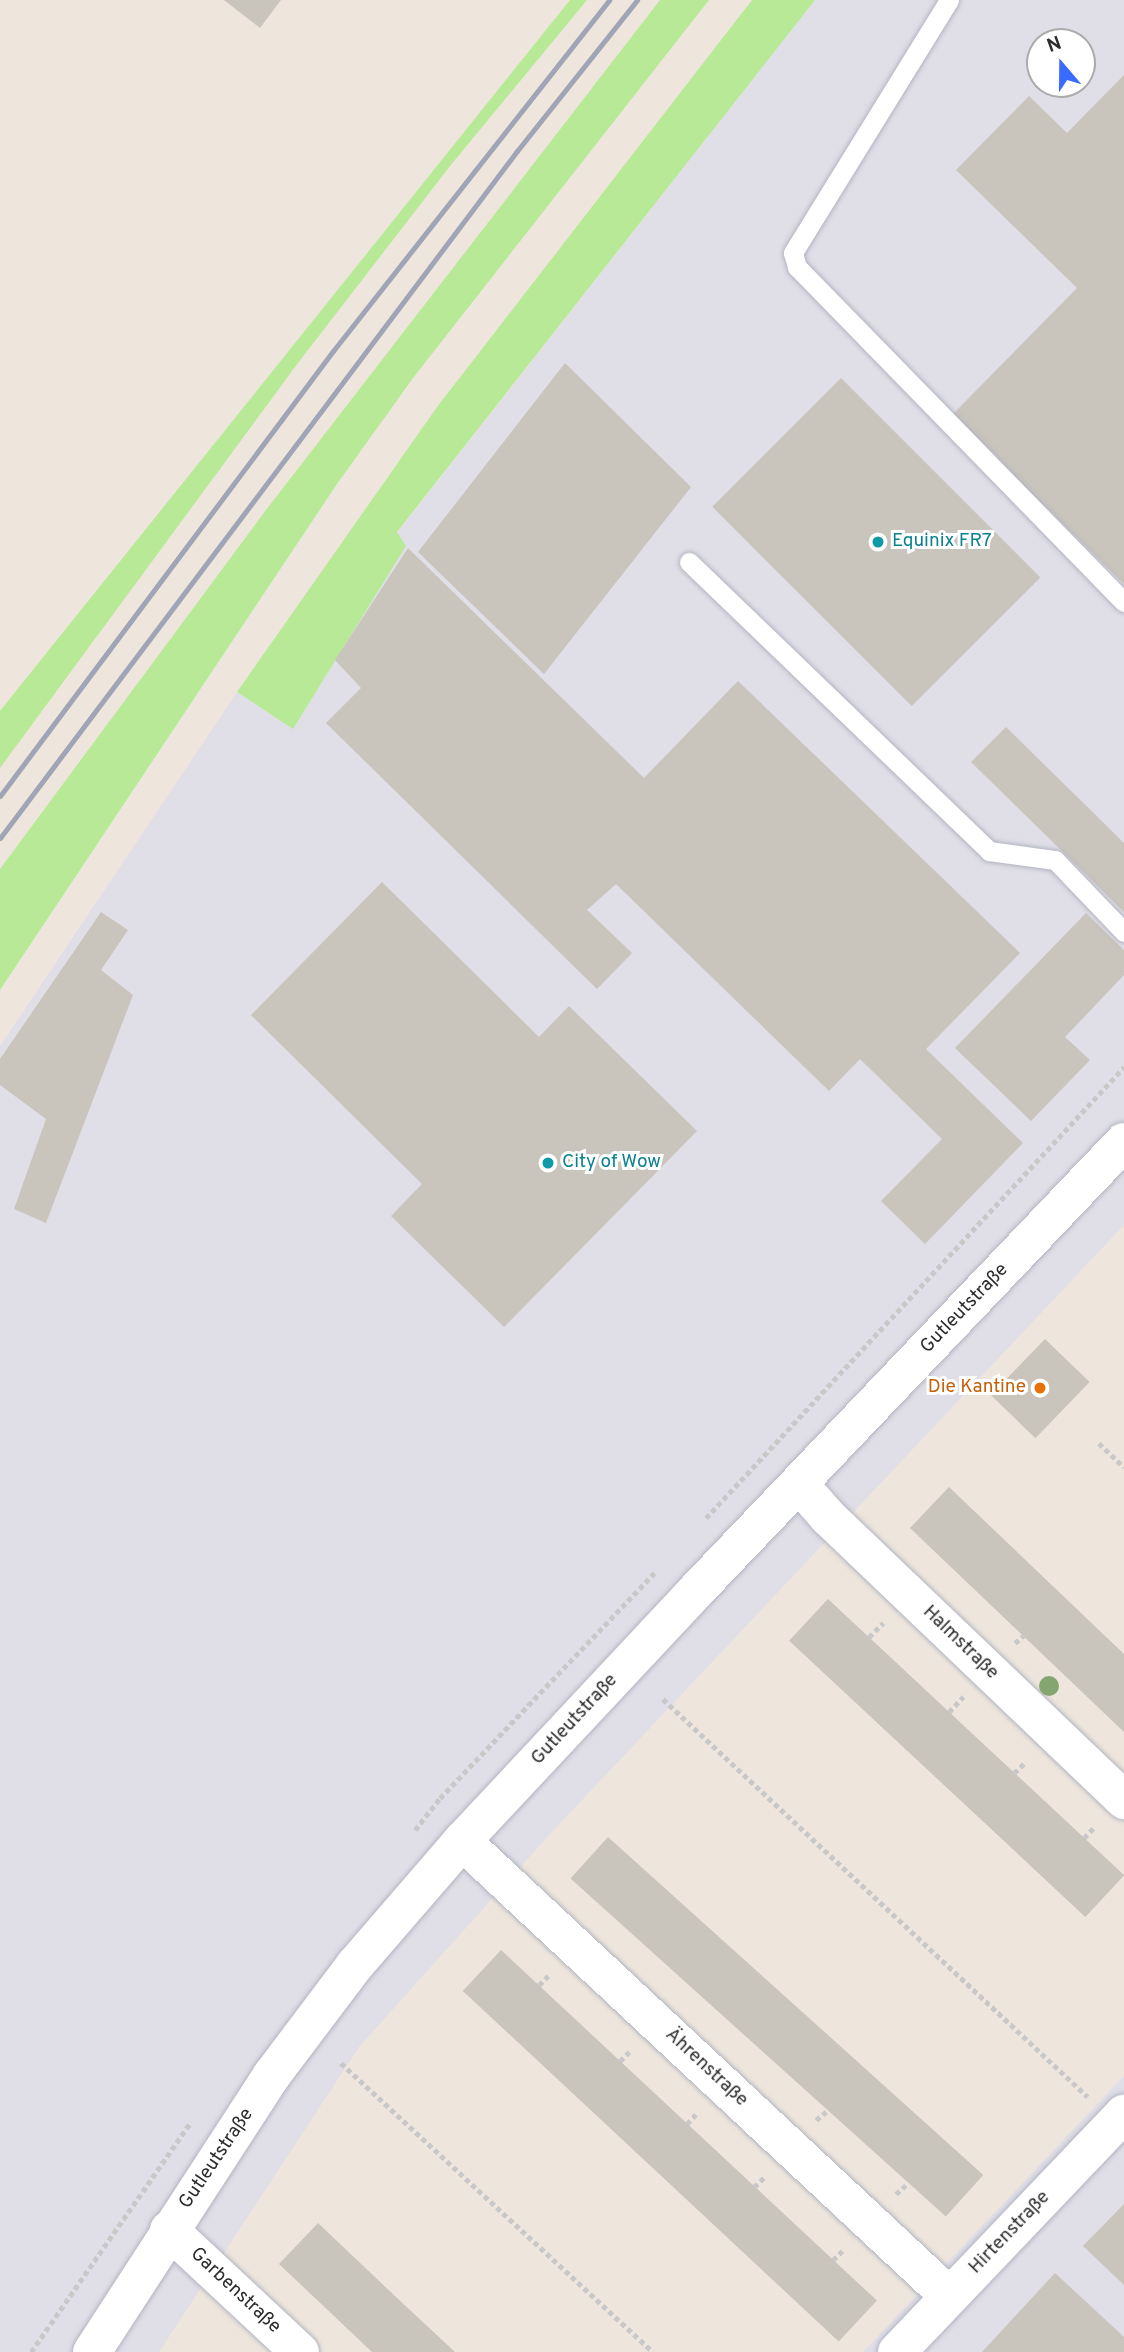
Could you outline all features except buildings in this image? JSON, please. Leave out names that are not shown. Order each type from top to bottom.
[{"type":"street","name":"Gutleutstraße","points":[[92,2352],[272,2076],[355,1965],[462,1841],[1124,1142]]},
{"type":"street","name":"Halmstraße","points":[[799,1484],[837,1526],[1124,1800]]},
{"type":"street","name":"Ährenstraße","points":[[462,1841],[949,2296]]},
{"type":"street","name":"Hirtenstraße","points":[[897,2352],[949,2296],[1108,2107]]},
{"type":"street","name":"Garbenstraße","points":[[170,2230],[300,2352]]},
{"type":"lane","points":[[949,0],[793,253],[797,267],[1124,602]]},
{"type":"lane","points":[[689,562],[989,851],[1055,860],[1124,932]]},
{"type":"path","points":[[1099,1443],[1124,1467]]},
{"type":"path","points":[[663,1699],[1108,2107]]},
{"type":"path","points":[[341,2063],[653,2352]]},
{"type":"shaded area","points":[[815,0],[1124,0],[1124,1225],[551,1833],[359,2047],[159,2352],[0,2352],[0,1046],[237,692],[293,729],[406,546],[397,533]]},
{"type":"shaded area","points":[[1124,2076],[1124,2352],[863,2352],[1101,2100]]},
{"type":"green space","points":[[570,0],[587,0],[450,166],[298,363],[0,768],[0,711]]},
{"type":"green space","points":[[660,0],[709,0],[413,378],[337,484],[0,990],[0,869],[266,510]]},
{"type":"green space","points":[[752,0],[815,0],[397,532],[406,546],[293,729],[237,692],[437,407]]},
{"type":"railway","points":[[0,796],[333,351],[609,0]]},
{"type":"railway","points":[[0,838],[517,151],[637,0]]},
{"type":"place","name":"Equinix FR7","points":[[878,542]]},
{"type":"place","name":"City of Wow","points":[[548,1163]]},
{"type":"place","name":"Die Kantine","points":[[1040,1388]]}]
